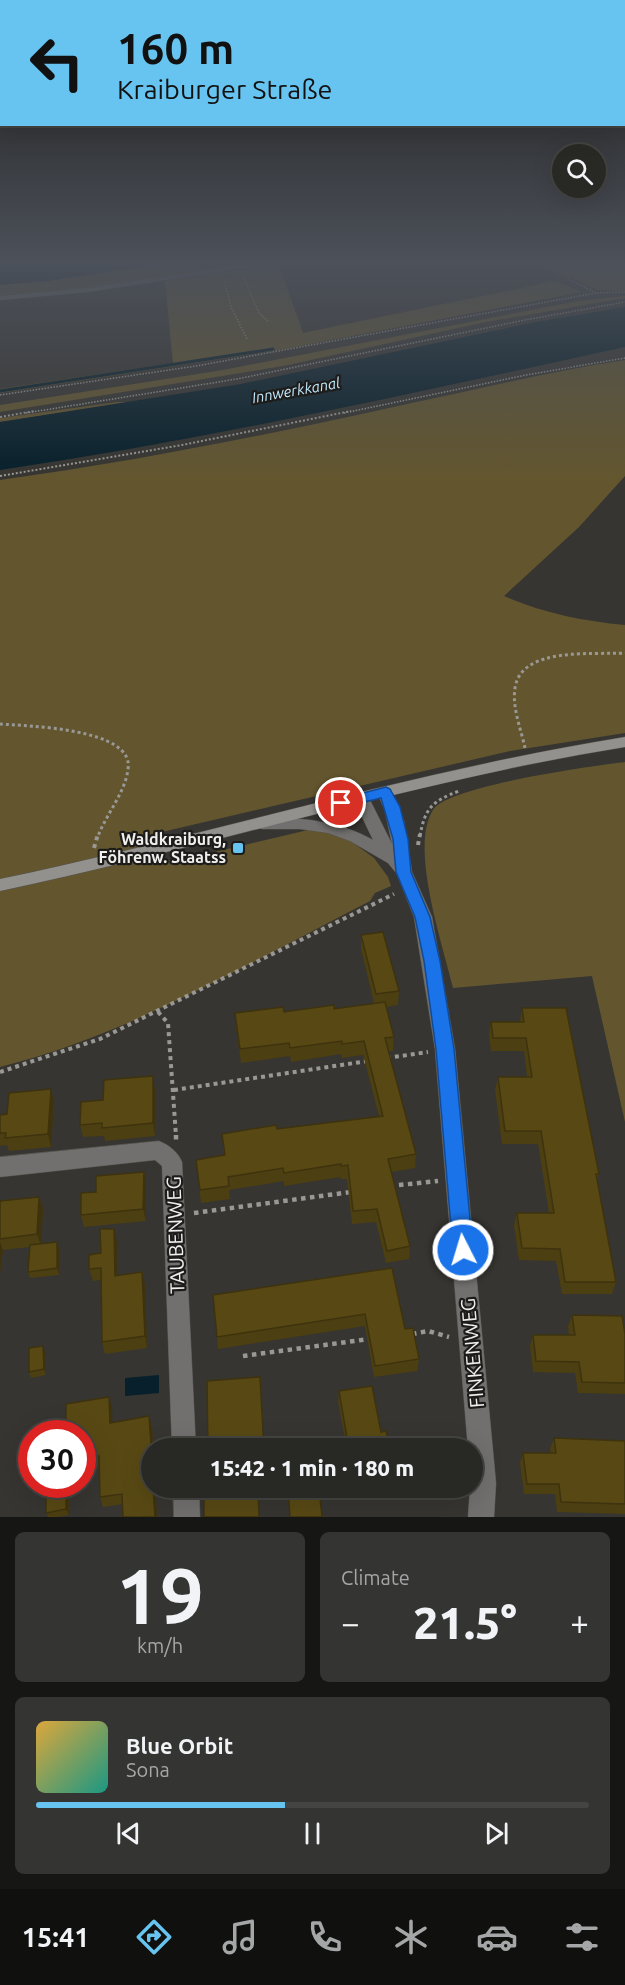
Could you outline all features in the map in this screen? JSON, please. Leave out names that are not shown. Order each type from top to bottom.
[{"type":"main road","points":[[0,885],[90,866],[262,824],[527,756],[625,742]]},
{"type":"street","name":"FINKENWEG","points":[[386,792],[393,807],[401,839],[404,873]]},
{"type":"street","name":"FINKENWEG","points":[[361,798],[383,843],[404,873],[423,917],[432,961],[445,1049],[472,1343],[483,1483],[481,1517]]},
{"type":"street","points":[[262,824],[324,825],[364,840],[404,873]]},
{"type":"street","name":"TAUBENWEG","points":[[0,1167],[159,1150],[172,1162],[184,1438]]},
{"type":"street","points":[[186,1498],[187,1517]]},
{"type":"path","points":[[0,395],[196,366],[359,336]]},
{"type":"path","points":[[0,417],[237,379],[449,336]]},
{"type":"path","points":[[0,476],[233,436],[555,368],[625,358]]},
{"type":"path","points":[[527,756],[516,706],[515,686],[524,667],[537,660],[556,656],[625,654]]},
{"type":"path","points":[[0,724],[93,735],[112,741],[122,749],[128,760],[128,770],[118,796],[96,834],[90,866]]},
{"type":"path","points":[[0,1072],[100,1039],[158,1012],[404,873],[417,856],[421,820],[427,808],[465,788]]},
{"type":"path","points":[[158,1012],[168,1023],[174,1090],[176,1147],[167,1157]]},
{"type":"path","points":[[174,1090],[445,1049]]},
{"type":"path","points":[[380,1187],[456,1180]]},
{"type":"path","points":[[175,1215],[357,1191]]},
{"type":"path","points":[[405,1334],[428,1331],[472,1343]]},
{"type":"path","points":[[243,1356],[382,1337]]},
{"type":"shaded area","points":[[170,336],[354,336],[285,349],[0,393],[0,389],[173,363]]},
{"type":"shaded area","points":[[399,336],[422,336],[283,366],[0,412],[0,405],[223,370]]},
{"type":"shaded area","points":[[625,360],[625,476],[579,527],[504,596],[563,615],[625,625],[625,733],[510,751],[149,835],[162,861],[194,857],[308,830],[330,832],[348,839],[374,858],[388,877],[391,886],[375,893],[370,901],[235,972],[143,1016],[49,1053],[0,1067],[0,480],[204,446]]},
{"type":"shaded area","points":[[117,402],[133,402],[0,422],[0,418]]},
{"type":"shaded area","points":[[625,762],[625,1122],[592,976],[453,988],[430,897],[425,847],[427,827],[433,810],[444,801],[491,785],[522,778]]},
{"type":"water","name":"Innwerkkanal","points":[[470,336],[625,336],[625,347],[392,398],[157,444],[0,470],[0,422],[241,384]]},
{"type":"water","points":[[159,1375],[159,1393],[125,1396],[125,1378]]},
{"type":"building","points":[[383,932],[399,991],[376,994],[361,935]]},
{"type":"building","points":[[385,1002],[394,1037],[385,1038],[416,1154],[388,1159],[410,1246],[387,1251],[377,1209],[353,1211],[348,1165],[341,1166],[341,1164],[284,1173],[283,1168],[228,1177],[229,1186],[200,1190],[196,1160],[225,1155],[222,1134],[276,1125],[277,1129],[383,1116],[364,1041],[342,1044],[342,1041],[290,1048],[289,1043],[240,1049],[235,1013],[283,1007],[284,1012],[334,1005],[334,1009]]},
{"type":"building","points":[[522,1008],[566,1008],[599,1174],[596,1174],[616,1282],[565,1282],[560,1249],[522,1248],[517,1213],[554,1213],[541,1131],[505,1131],[498,1077],[532,1077],[526,1038],[493,1038],[491,1022],[524,1022]]},
{"type":"building","points":[[153,1076],[153,1123],[102,1128],[102,1123],[80,1125],[81,1102],[103,1100],[104,1080]]},
{"type":"building","points":[[51,1089],[48,1134],[5,1138],[6,1133],[0,1133],[0,1115],[7,1114],[9,1093]]},
{"type":"building","points":[[144,1172],[143,1209],[81,1215],[81,1193],[96,1192],[96,1176]]},
{"type":"building","points":[[39,1197],[37,1234],[0,1239],[0,1201]]},
{"type":"building","points":[[100,1229],[114,1229],[115,1276],[142,1272],[145,1336],[102,1342],[101,1268],[89,1269],[89,1255],[101,1253]]},
{"type":"building","points":[[57,1242],[57,1268],[28,1272],[30,1245]]},
{"type":"building","points":[[392,1268],[405,1329],[413,1328],[419,1359],[375,1366],[365,1314],[217,1337],[213,1295]]},
{"type":"building","points":[[572,1315],[622,1316],[625,1334],[625,1383],[582,1382],[579,1362],[536,1361],[533,1335],[575,1335]]},
{"type":"building","points":[[43,1346],[44,1369],[29,1372],[29,1348]]},
{"type":"building","points":[[260,1377],[263,1438],[208,1438],[207,1381]]},
{"type":"building","points":[[372,1386],[381,1432],[386,1431],[387,1438],[347,1438],[339,1391]]},
{"type":"building","points":[[109,1397],[110,1423],[149,1416],[151,1438],[141,1438],[141,1498],[154,1498],[155,1517],[123,1517],[122,1494],[100,1497],[99,1456],[96,1456],[96,1420],[66,1420],[66,1404]]},
{"type":"building","points":[[554,1438],[625,1441],[625,1504],[561,1502],[559,1484],[527,1484],[523,1453],[556,1453]]},
{"type":"building","points":[[46,1498],[66,1498],[66,1509],[46,1513]]},
{"type":"building","points":[[204,1498],[258,1498],[259,1517],[204,1517]]},
{"type":"building","points":[[289,1498],[320,1498],[322,1517],[290,1517]]},
{"type":"waterway","points":[[0,391],[273,349]]},
{"type":"place","name":"Waldkraiburg, Föhrenw. Staatss","points":[[238,848]]},
{"type":"route","points":[[341,803],[386,792],[393,807],[401,839],[404,872],[423,917],[432,961],[445,1049],[463,1250]]}]
